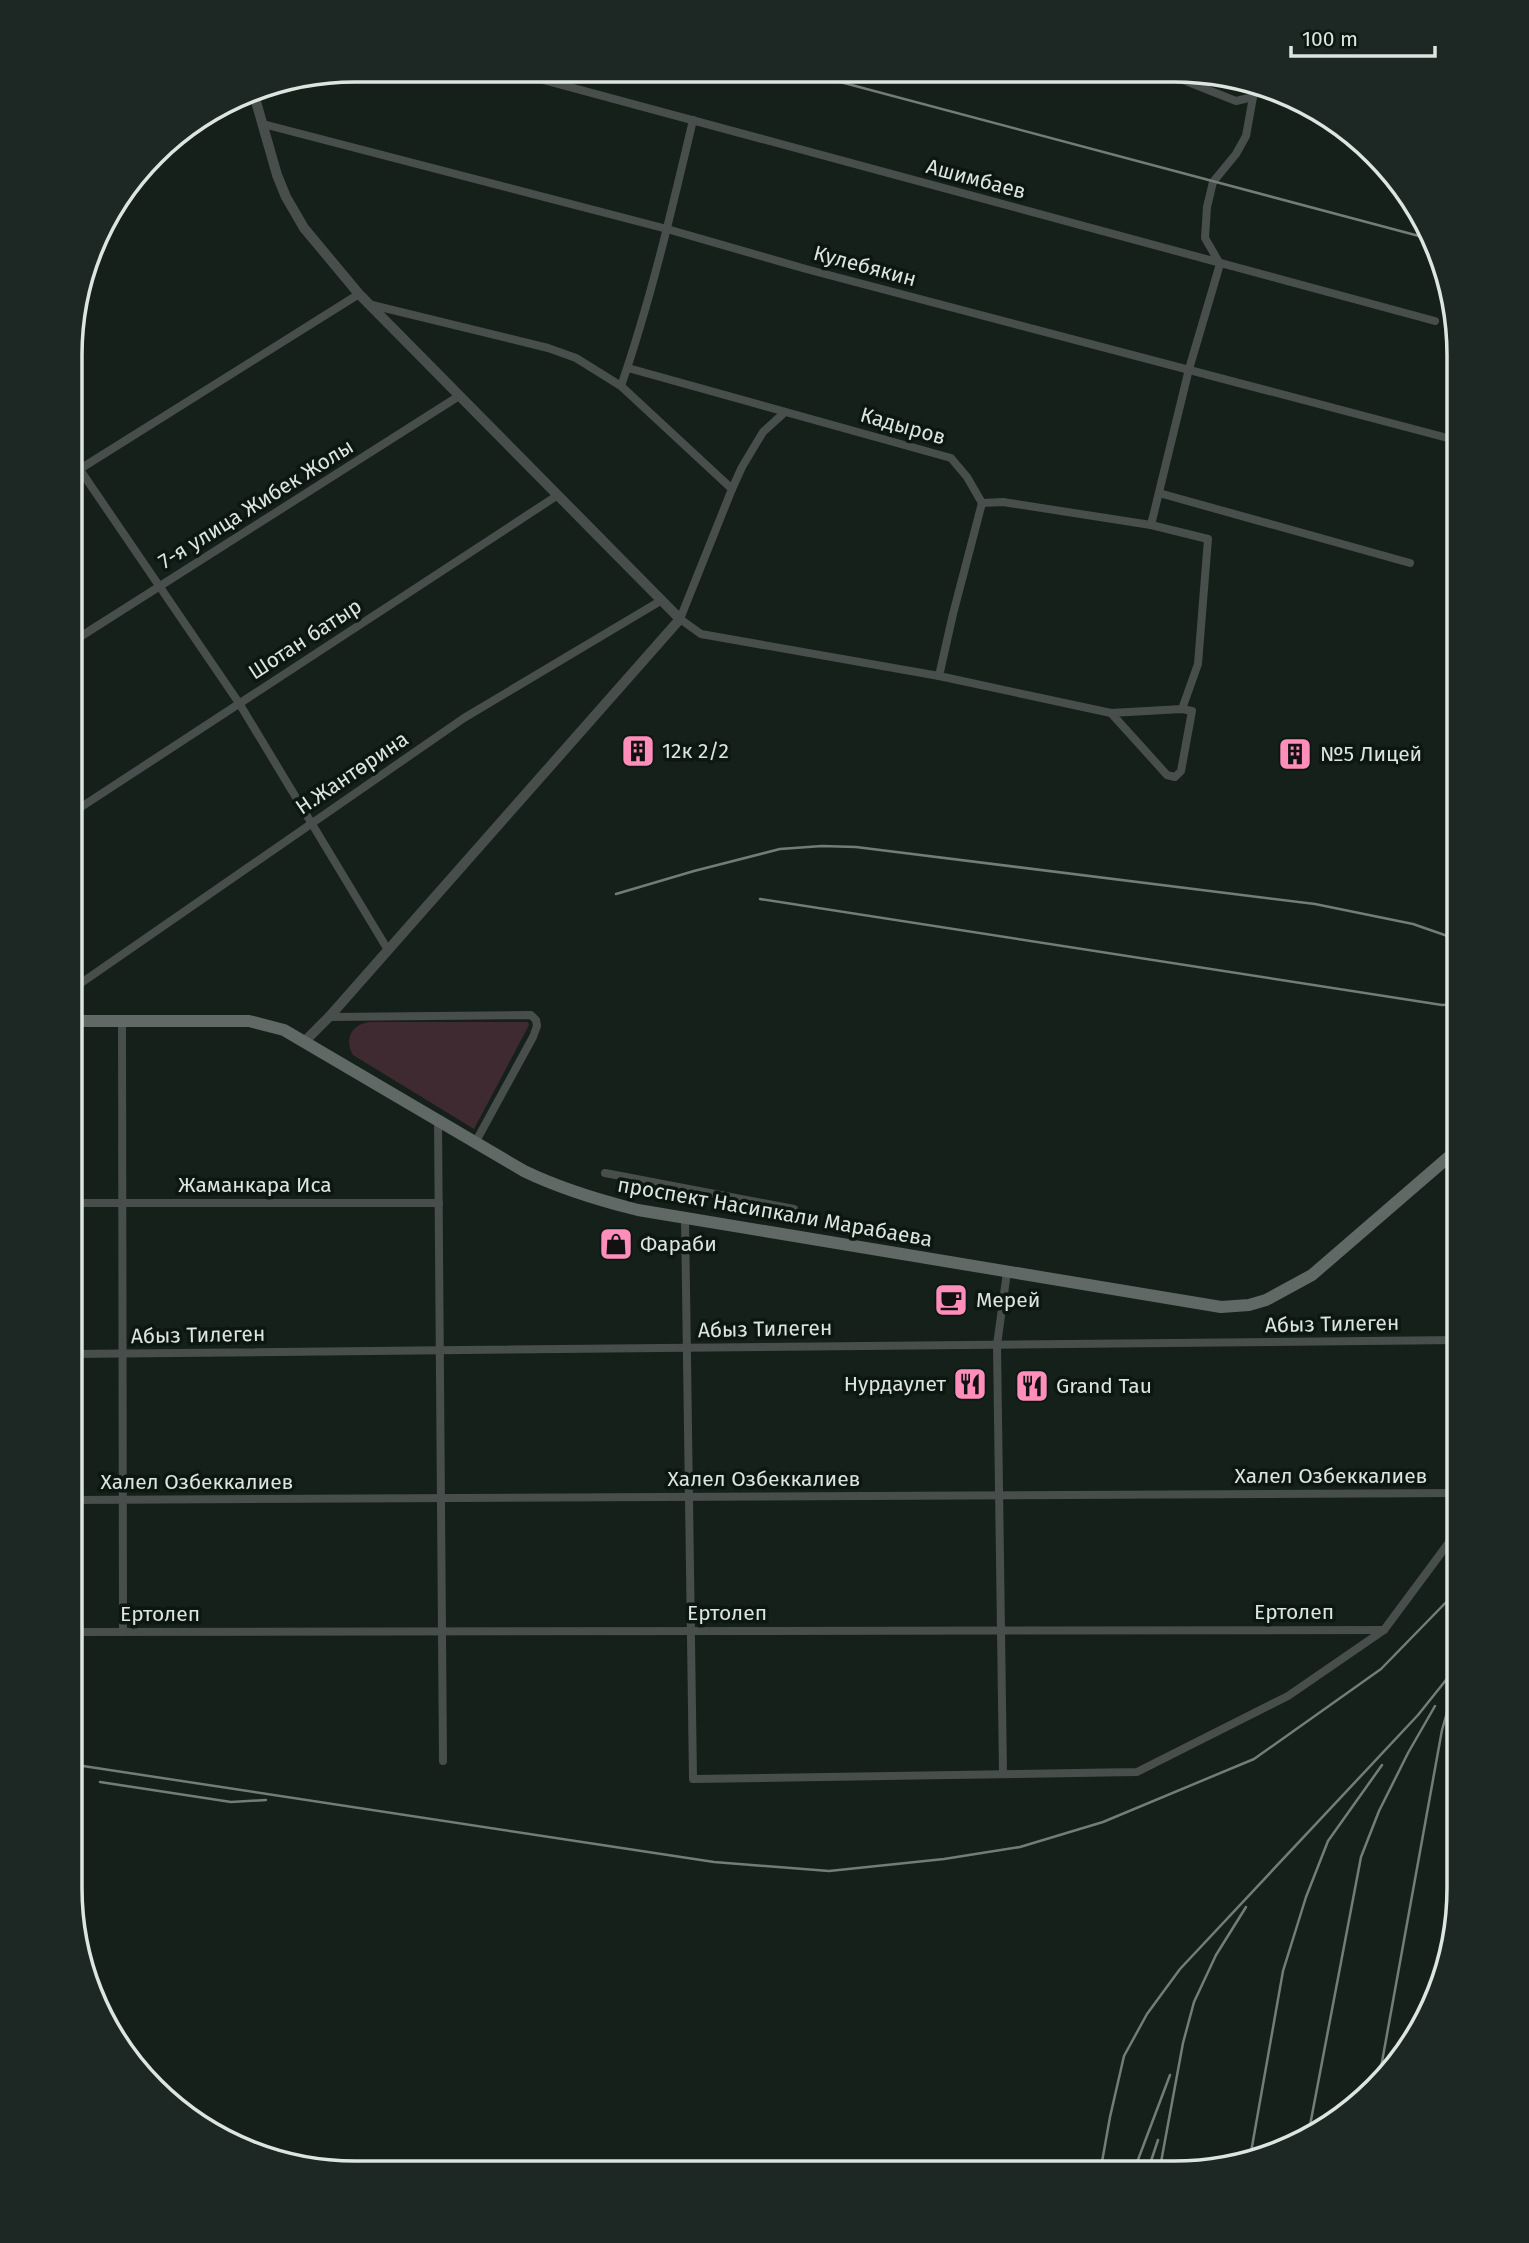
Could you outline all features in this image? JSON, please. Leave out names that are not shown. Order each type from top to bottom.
[{"type":"main road","name":"проспект Насипкали Марабаева","points":[[82,1021],[249,1021],[284,1030],[524,1171],[565,1190],[638,1210],[1222,1307],[1249,1305],[1266,1300],[1312,1275],[1447,1158]]},
{"type":"street","name":"Ашимбаев","points":[[549,82],[1435,321]]},
{"type":"street","points":[[1151,526],[1189,369],[1220,264],[1205,238],[1207,207],[1213,182],[1236,154],[1246,136],[1253,97],[1236,101],[1190,83]]},
{"type":"street","points":[[256,101],[277,175],[304,228],[368,304],[680,619],[701,634],[939,676],[1111,713],[1182,709],[1192,711],[1181,771],[1175,776],[1167,775],[1111,713]]},
{"type":"street","points":[[621,386],[667,229],[693,120]]},
{"type":"street","name":"Кулебякин","points":[[263,124],[1447,438]]},
{"type":"street","points":[[82,468],[359,294]]},
{"type":"street","points":[[368,304],[548,348],[576,358],[621,386],[732,489]]},
{"type":"street","name":"Кадыров","points":[[628,368],[951,458],[967,477],[982,503]]},
{"type":"street","name":"7-я улица Жибек Жолы","points":[[82,636],[459,396]]},
{"type":"street","points":[[305,1041],[680,619],[742,467],[763,432],[785,412]]},
{"type":"street","points":[[82,480],[161,585],[239,703],[388,950]]},
{"type":"street","points":[[1159,493],[1410,563]]},
{"type":"street","name":"Шотан батыр","points":[[82,806],[558,495]]},
{"type":"street","points":[[939,676],[982,503],[1003,502],[1151,526],[1208,539],[1198,664],[1182,709]]},
{"type":"street","name":"Н.Жантөрина","points":[[82,982],[464,718],[662,600]]},
{"type":"street","points":[[329,1017],[531,1015],[537,1026],[533,1037],[475,1143]]},
{"type":"street","points":[[122,1022],[123,1632]]},
{"type":"street","points":[[438,1120],[443,1761]]},
{"type":"street","points":[[605,1173],[794,1209]]},
{"type":"street","name":"Жаманкара Иса","points":[[82,1203],[439,1203]]},
{"type":"street","points":[[685,1218],[693,1779],[1137,1772],[1288,1696],[1384,1630],[1447,1544]]},
{"type":"street","points":[[1003,1774],[997,1345],[1007,1272]]},
{"type":"street","name":"Абыз Тилеген","points":[[82,1354],[1447,1340]]},
{"type":"street","name":"Халел Озбеккалиев","points":[[82,1500],[1447,1493]]},
{"type":"street","name":"Ертолеп","points":[[82,1632],[1384,1630]]},
{"type":"shaded area","points":[[369,1022],[528,1022],[529,1025],[474,1129],[353,1055],[349,1038],[358,1026]]},
{"type":"railway","points":[[840,82],[1420,236]]},
{"type":"railway","points":[[616,894],[780,849],[856,847],[1315,904],[1413,924],[1447,936]]},
{"type":"railway","points":[[760,899],[1447,1005]]},
{"type":"railway","points":[[82,1766],[714,1862],[829,1871],[944,1859],[1020,1847],[1103,1822],[1254,1759],[1381,1669],[1447,1601]]},
{"type":"railway","points":[[1102,2161],[1124,2056],[1147,2014],[1180,1969],[1418,1715],[1447,1679]]},
{"type":"railway","points":[[1310,2124],[1361,1857],[1379,1811],[1435,1706]]},
{"type":"railway","points":[[1381,2065],[1447,1712]]},
{"type":"railway","points":[[1252,2149],[1283,1971],[1306,1897],[1328,1841],[1382,1765]]},
{"type":"railway","points":[[100,1782],[231,1802],[266,1800]]},
{"type":"railway","points":[[1161,2161],[1183,2043],[1194,2002],[1216,1955],[1246,1907]]},
{"type":"railway","points":[[1138,2161],[1170,2075]]},
{"type":"railway","points":[[1151,2161],[1158,2140]]},
{"type":"place","name":"12к 2/2","points":[[638,751]]},
{"type":"place","name":"№5 Лицей","points":[[1295,754]]},
{"type":"place","name":"Фараби","points":[[616,1244]]},
{"type":"place","name":"Мерей","points":[[951,1300]]},
{"type":"place","name":"Нурдаулет","points":[[970,1384]]},
{"type":"place","name":"Grand Tau","points":[[1032,1386]]}]
